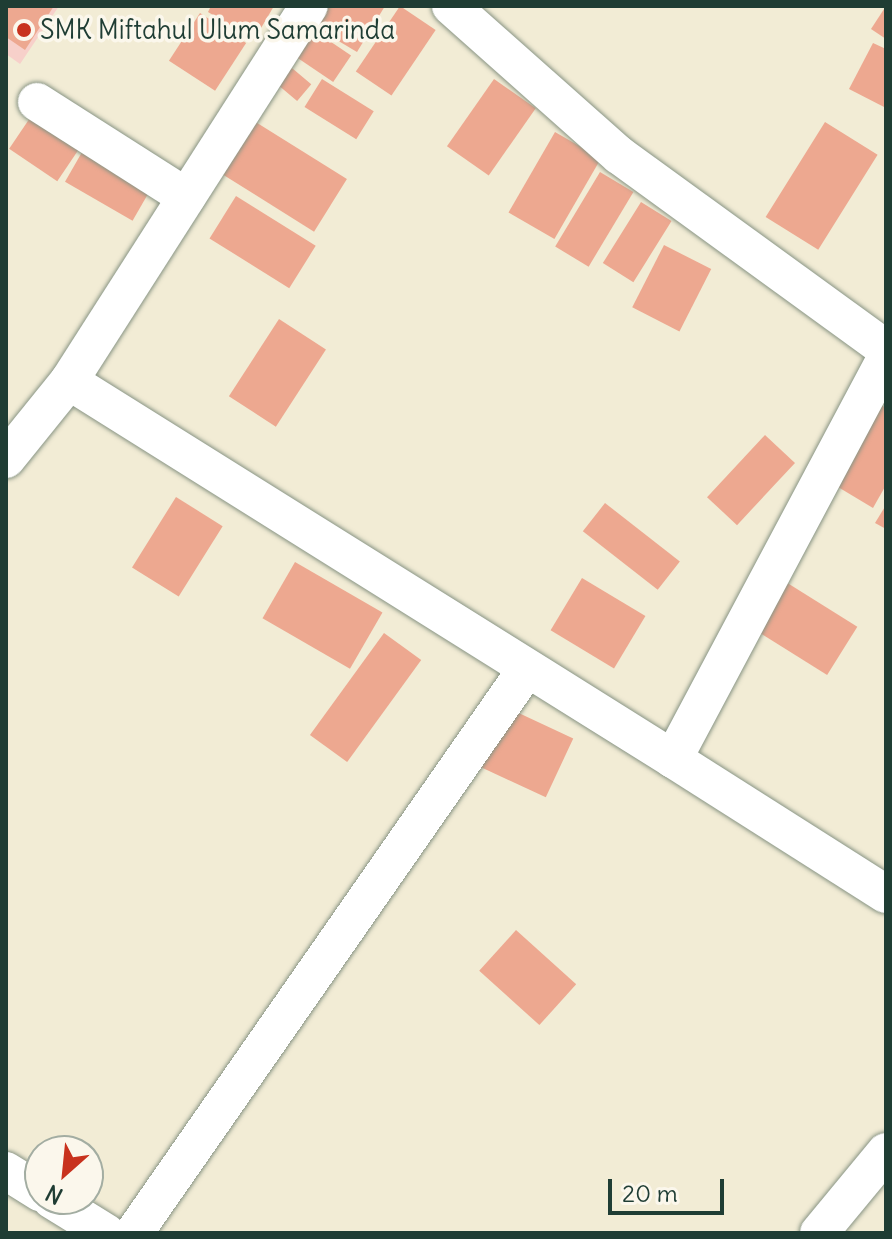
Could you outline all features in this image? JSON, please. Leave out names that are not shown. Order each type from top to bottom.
[{"type":"street","points":[[6,459],[69,381],[309,6]]},
{"type":"street","points":[[451,6],[619,155],[882,339],[673,759]]},
{"type":"street","points":[[37,102],[186,197]]},
{"type":"street","points":[[69,381],[886,894]]},
{"type":"street","points":[[134,1233],[526,670]]},
{"type":"street","points":[[836,1227],[886,1152]]},
{"type":"street","points":[[6,1171],[24,1182]]},
{"type":"street","points":[[77,1215],[106,1233]]},
{"type":"shaded area","name":"SMK Miftahul Ulum Samarinda","points":[[6,6],[59,6],[20,64],[6,54]]},
{"type":"building","name":"SMK Miftahul Ulum Samarinda","points":[[6,6],[54,6],[25,50],[6,37]]},
{"type":"building","points":[[211,6],[274,6],[254,40],[208,12]]},
{"type":"building","points":[[328,6],[385,6],[357,52],[315,27]]},
{"type":"building","points":[[400,6],[436,30],[391,96],[356,71]]},
{"type":"building","points":[[886,6],[886,39],[871,29]]},
{"type":"building","points":[[200,13],[246,43],[215,91],[169,61]]},
{"type":"building","points":[[303,23],[351,55],[333,82],[285,50]]},
{"type":"building","points":[[873,43],[886,49],[886,108],[849,89]]},
{"type":"building","points":[[286,63],[311,84],[297,101],[272,80]]},
{"type":"building","points":[[322,79],[374,111],[356,139],[305,107]]},
{"type":"building","points":[[494,79],[536,108],[489,175],[447,146]]},
{"type":"building","points":[[36,109],[84,141],[57,181],[9,149]]},
{"type":"building","points":[[246,116],[347,179],[314,232],[213,169]]},
{"type":"building","points":[[825,122],[878,155],[818,250],[766,217]]},
{"type":"building","points":[[555,132],[601,158],[554,239],[508,213]]},
{"type":"building","points":[[85,147],[153,186],[133,221],[65,182]]},
{"type":"building","points":[[600,172],[633,192],[589,267],[555,247]]},
{"type":"building","points":[[236,196],[316,246],[289,288],[210,238]]},
{"type":"building","points":[[641,202],[672,221],[633,282],[603,263]]},
{"type":"building","points":[[664,245],[711,269],[679,331],[632,307]]},
{"type":"building","points":[[279,319],[326,349],[276,427],[229,396]]},
{"type":"building","points":[[876,402],[886,408],[886,485],[873,508],[828,481]]},
{"type":"building","points":[[765,435],[795,463],[737,525],[707,497]]},
{"type":"building","points":[[176,497],[223,526],[179,597],[132,567]]},
{"type":"building","points":[[605,503],[680,561],[658,590],[583,531]]},
{"type":"building","points":[[886,505],[886,529],[875,523]]},
{"type":"building","points":[[295,562],[382,612],[350,669],[262,618]]},
{"type":"building","points":[[582,578],[645,616],[614,668],[551,630]]},
{"type":"building","points":[[781,579],[857,627],[827,675],[751,627]]},
{"type":"building","points":[[384,633],[421,660],[347,762],[310,735]]},
{"type":"building","points":[[508,708],[573,738],[546,797],[481,767]]},
{"type":"building","points":[[516,930],[576,984],[539,1025],[479,971]]},
{"type":"place","name":"SMK Miftahul Ulum Samarinda","points":[[24,30]]}]
